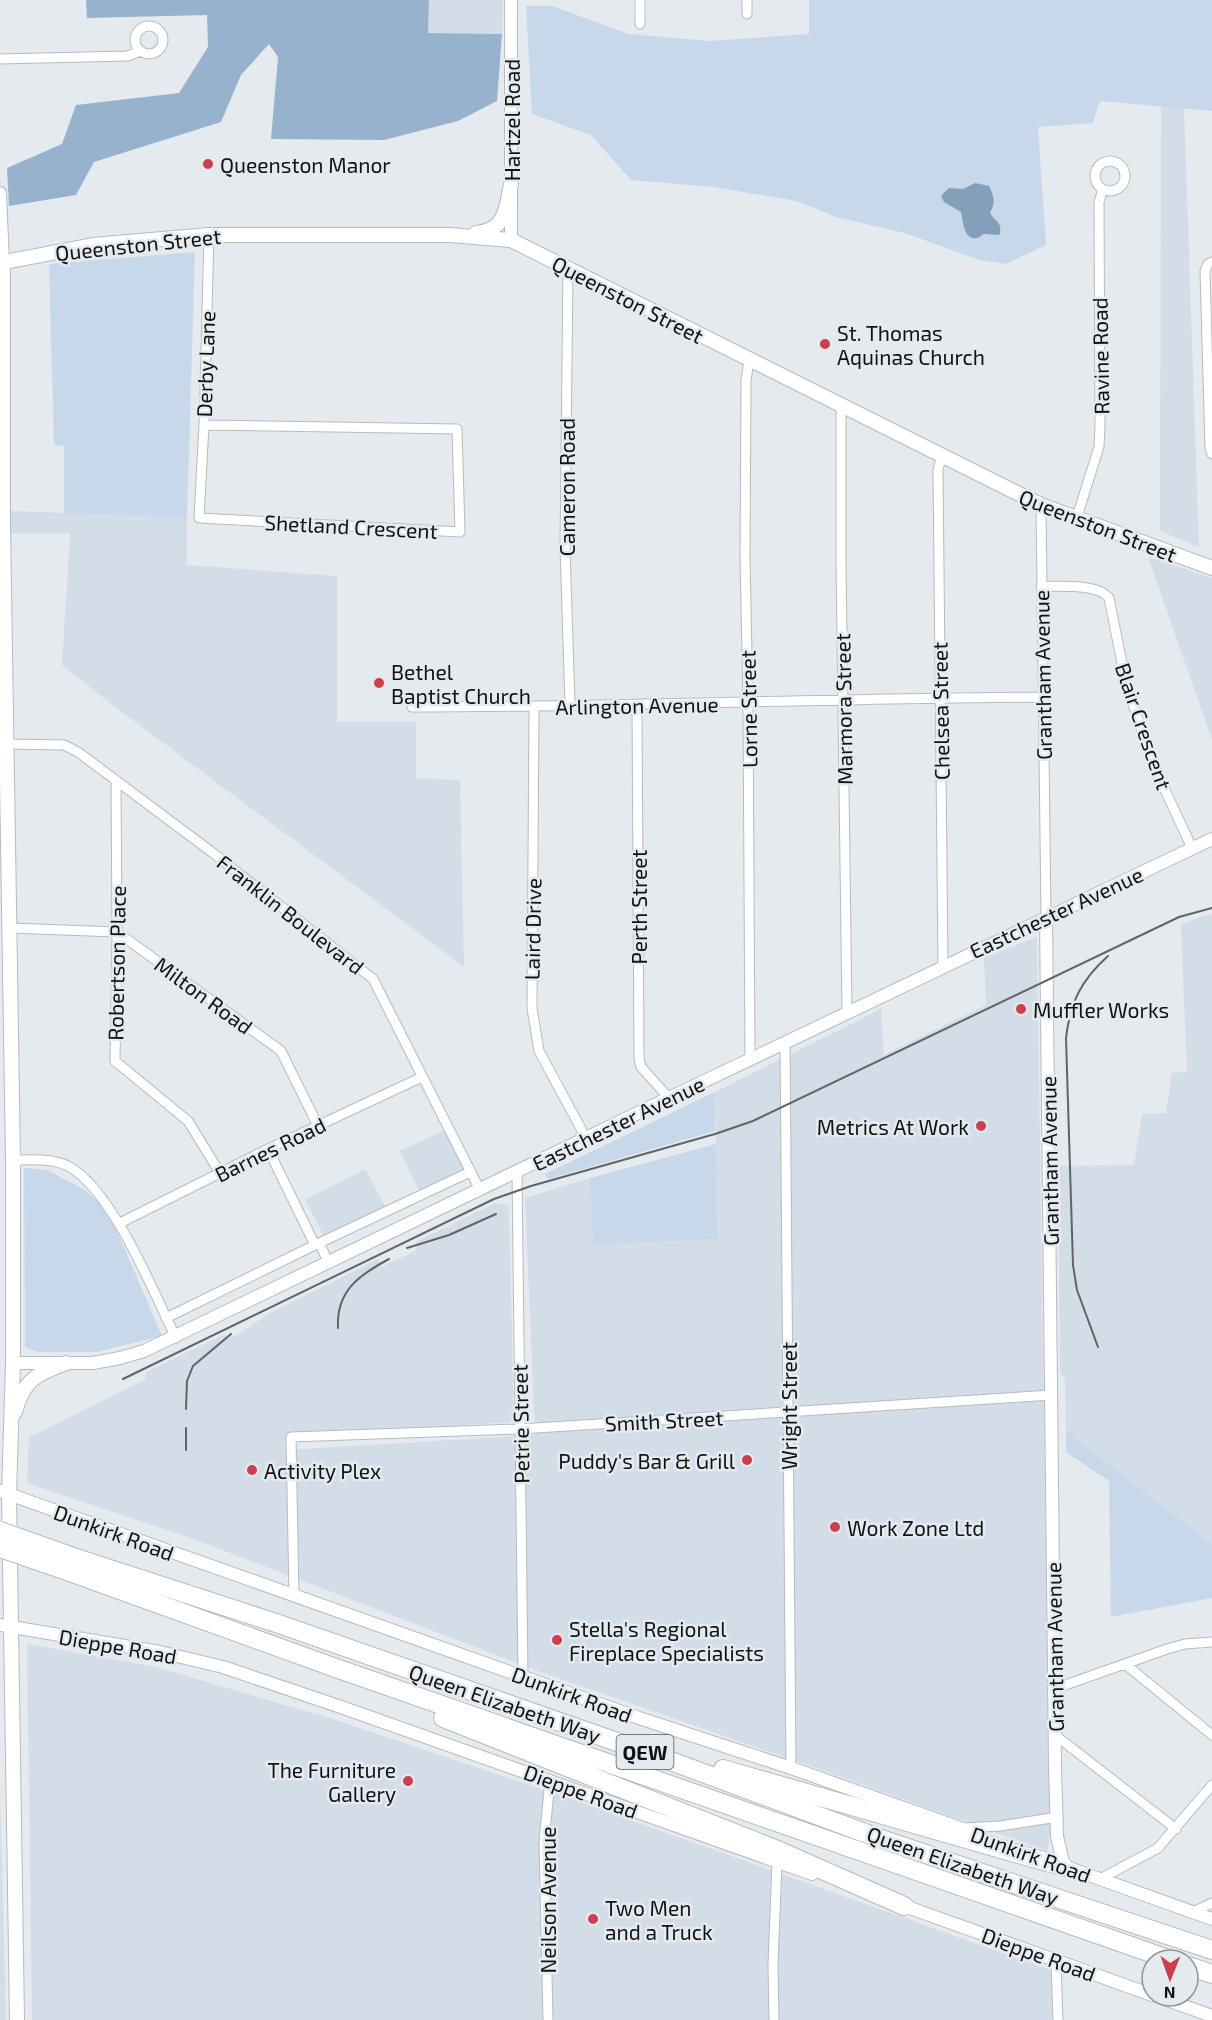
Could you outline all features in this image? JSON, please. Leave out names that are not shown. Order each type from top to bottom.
[{"type":"highway","name":"Queen Elizabeth Way","points":[[0,1531],[73,1565],[333,1667],[1140,1949]]},
{"type":"highway","name":"Queen Elizabeth Way","points":[[0,1548],[73,1565],[276,1623],[660,1757],[881,1839],[1212,1950]]},
{"type":"highway","points":[[333,1667],[426,1711],[775,1848],[904,1906]]},
{"type":"highway","points":[[660,1757],[706,1764],[1064,1867]]},
{"type":"main road","points":[[450,236],[483,232],[501,222],[505,214],[511,184]]},
{"type":"main road","name":"Queenston Street","points":[[1,263],[93,245],[209,235],[450,236],[510,240],[1041,505],[1076,520],[1212,568]]},
{"type":"main road","points":[[1,263],[1,524],[7,744],[13,1160],[12,1363],[10,1435],[4,1493],[17,2020]]},
{"type":"main road","points":[[10,1435],[17,1406],[29,1381],[51,1367],[66,1363]]},
{"type":"street","name":"Hartzel Road","points":[[510,240],[511,0]]},
{"type":"street","points":[[640,0],[640,24]]},
{"type":"street","points":[[747,0],[747,14]]},
{"type":"street","points":[[0,59],[128,56],[140,51]]},
{"type":"street","name":"Ravine Road","points":[[1076,520],[1099,447],[1099,202],[1103,189]]},
{"type":"street","points":[[0,193],[1,263]]},
{"type":"street","name":"Derby Lane","points":[[200,493],[209,235]]},
{"type":"street","points":[[1212,262],[1205,271],[1212,454]]},
{"type":"street","name":"Cameron Road","points":[[568,269],[566,548],[570,705]]},
{"type":"street","name":"Lorne Street","points":[[749,360],[746,381],[745,558],[750,1059]]},
{"type":"street","name":"Marmora Street","points":[[841,406],[848,1012]]},
{"type":"street","name":"Shetland Crescent","points":[[200,493],[199,518],[460,532],[457,429],[204,425]]},
{"type":"street","name":"Chelsea Street","points":[[942,456],[938,469],[943,966]]},
{"type":"street","name":"Grantham Avenue","points":[[1041,505],[1054,1689],[1057,1836],[1064,1867]]},
{"type":"street","name":"Blair Crescent","points":[[1041,586],[1092,588],[1104,592],[1109,598],[1126,683],[1152,762],[1192,848]]},
{"type":"street","name":"Arlington Avenue","points":[[412,707],[534,707],[843,699],[1042,697]]},
{"type":"street","name":"Perth Street","points":[[637,705],[639,1058],[641,1067],[669,1098]]},
{"type":"street","name":"Laird Drive","points":[[534,707],[531,1008],[539,1051],[586,1138]]},
{"type":"street","name":"Franklin Boulevard","points":[[7,744],[64,745],[78,752],[213,853],[373,980],[480,1190]]},
{"type":"street","name":"Robertson Place","points":[[116,781],[115,1061],[188,1121],[220,1173]]},
{"type":"street","name":"Eastchester Avenue","points":[[12,1363],[93,1363],[144,1351],[176,1338],[328,1261],[1212,839]]},
{"type":"street","points":[[9,928],[117,932]]},
{"type":"street","name":"Milton Road","points":[[117,932],[281,1051],[318,1126]]},
{"type":"street","name":"Wright Street","points":[[785,1043],[791,1768]]},
{"type":"street","name":"Barnes Road","points":[[120,1223],[268,1149],[422,1077]]},
{"type":"street","points":[[268,1149],[328,1261]]},
{"type":"street","points":[[13,1160],[51,1160],[68,1166],[86,1179],[120,1223],[176,1338]]},
{"type":"street","points":[[166,1318],[470,1172]]},
{"type":"street","name":"Petrie Street","points":[[517,1172],[523,1676]]},
{"type":"street","name":"Smith Street","points":[[294,1596],[291,1437],[520,1429],[1052,1395]]},
{"type":"street","name":"Dunkirk Road","points":[[4,1493],[639,1718],[963,1828],[1034,1857]]},
{"type":"street","name":"Dieppe Road","points":[[6,1626],[160,1652],[223,1667],[550,1780],[1140,1990]]},
{"type":"street","points":[[1054,1689],[1185,1644],[1212,1642]]},
{"type":"street","points":[[1125,1664],[1212,1736]]},
{"type":"street","points":[[1055,1735],[1176,1829]]},
{"type":"street","name":"Neilson Avenue","points":[[548,2020],[544,1842],[550,1780]]},
{"type":"street","points":[[1101,1880],[1158,1848],[1212,1785]]},
{"type":"street","points":[[963,1828],[1000,1826],[1058,1817]]},
{"type":"street","points":[[1034,1857],[1050,1852],[1057,1836]]},
{"type":"street","points":[[774,2020],[773,1965],[777,1862]]},
{"type":"street","name":"Dunkirk Road","points":[[1064,1867],[1212,1919]]},
{"type":"street","points":[[1192,1912],[1212,1903]]},
{"type":"street","points":[[1056,1961],[1058,2020]]},
{"type":"street","name":"Dieppe Road","points":[[1190,2008],[1212,2016]]},
{"type":"shaded area","points":[[86,0],[429,0],[428,33],[502,34],[497,101],[458,121],[384,140],[271,139],[278,57],[269,44],[241,75],[221,122],[94,162],[76,195],[9,206],[7,168],[62,144],[76,105],[179,93],[208,47],[207,15],[87,18]]},
{"type":"shaded area","points":[[429,0],[503,0],[502,34],[427,33]]},
{"type":"shaded area","points":[[809,0],[1212,0],[1212,111],[1100,101],[1093,123],[1038,127],[1046,245],[1006,264],[979,260],[905,233],[836,217],[797,201],[713,187],[631,180],[591,135],[532,114],[526,6],[552,6],[629,34],[709,41],[809,34]]},
{"type":"shaded area","points":[[1161,106],[1184,107],[1199,547],[1160,531]]},
{"type":"shaded area","points":[[975,183],[989,186],[994,199],[990,213],[999,224],[1000,234],[984,234],[977,238],[969,236],[961,212],[944,202],[941,196],[949,188],[963,189]]},
{"type":"shaded area","points":[[195,252],[187,517],[64,513],[64,446],[54,445],[49,264]]},
{"type":"shaded area","points":[[11,511],[187,517],[187,565],[337,576],[337,722],[416,722],[416,778],[460,780],[464,967],[62,665],[70,533],[10,533]]},
{"type":"shaded area","points":[[1148,557],[1212,578],[1212,740]]},
{"type":"shaded area","points":[[1212,914],[1212,1544],[1066,1431],[1065,1380],[1060,1371],[1058,1166],[1134,1165],[1142,1114],[1166,1113],[1172,1073],[1187,1072],[1181,926],[1188,921]]},
{"type":"shaded area","points":[[1037,937],[1050,1836],[1047,1851],[538,1671],[191,1538],[27,1483],[29,1437],[145,1380],[146,1372],[223,1335],[236,1336],[270,1313],[378,1259],[382,1267],[417,1250],[416,1242],[495,1203],[509,1205],[514,1422],[286,1436],[285,1450],[535,1435],[525,1198],[590,1178],[593,1245],[718,1239],[715,1092],[881,1009],[884,1055],[986,1005],[984,958]]},
{"type":"shaded area","points":[[715,1092],[715,1131],[548,1179],[545,1174]]},
{"type":"shaded area","points":[[446,1129],[466,1171],[420,1193],[400,1151]]},
{"type":"shaded area","points":[[716,1144],[718,1239],[593,1245],[590,1178]]},
{"type":"shaded area","points":[[24,1168],[47,1170],[83,1189],[108,1210],[162,1336],[97,1352],[37,1352],[25,1347]]},
{"type":"shaded area","points":[[365,1169],[386,1208],[326,1240],[305,1200]]},
{"type":"shaded area","points":[[1066,1431],[1212,1544],[1212,1598],[1111,1617],[1109,1481],[1066,1452]]},
{"type":"shaded area","points":[[27,1644],[156,1667],[339,1721],[577,1801],[1053,1971],[1052,2020],[32,2020]]},
{"type":"shaded area","points":[[0,1788],[6,2020],[0,2020]]},
{"type":"railway","points":[[123,1379],[494,1199],[753,1121],[1179,917],[1212,908]]},
{"type":"railway","points":[[1098,1347],[1077,1290],[1073,1265],[1066,1038],[1070,1014],[1078,993],[1091,974],[1108,956]]},
{"type":"railway","points":[[407,1248],[449,1235],[496,1214]]},
{"type":"railway","points":[[338,1328],[338,1315],[345,1294],[359,1278],[389,1259]]},
{"type":"railway","points":[[186,1409],[187,1381],[193,1366],[231,1334]]},
{"type":"railway","points":[[186,1428],[186,1450]]},
{"type":"place","name":"Queenston Manor","points":[[208,164]]},
{"type":"place","name":"St. Thomas Aquinas Church","points":[[825,344]]},
{"type":"place","name":"Bethel Baptist Church","points":[[379,683]]},
{"type":"place","name":"Muffler Works","points":[[1021,1009]]},
{"type":"place","name":"Metrics At Work","points":[[981,1126]]},
{"type":"place","name":"Puddy's Bar & Grill","points":[[747,1460]]},
{"type":"place","name":"Activity Plex","points":[[252,1470]]},
{"type":"place","name":"Work Zone Ltd","points":[[835,1527]]},
{"type":"place","name":"Stella's Regional Fireplace Specialists","points":[[557,1640]]},
{"type":"place","name":"The Furniture Gallery","points":[[408,1781]]},
{"type":"place","name":"Two Men and a Truck","points":[[593,1919]]}]
